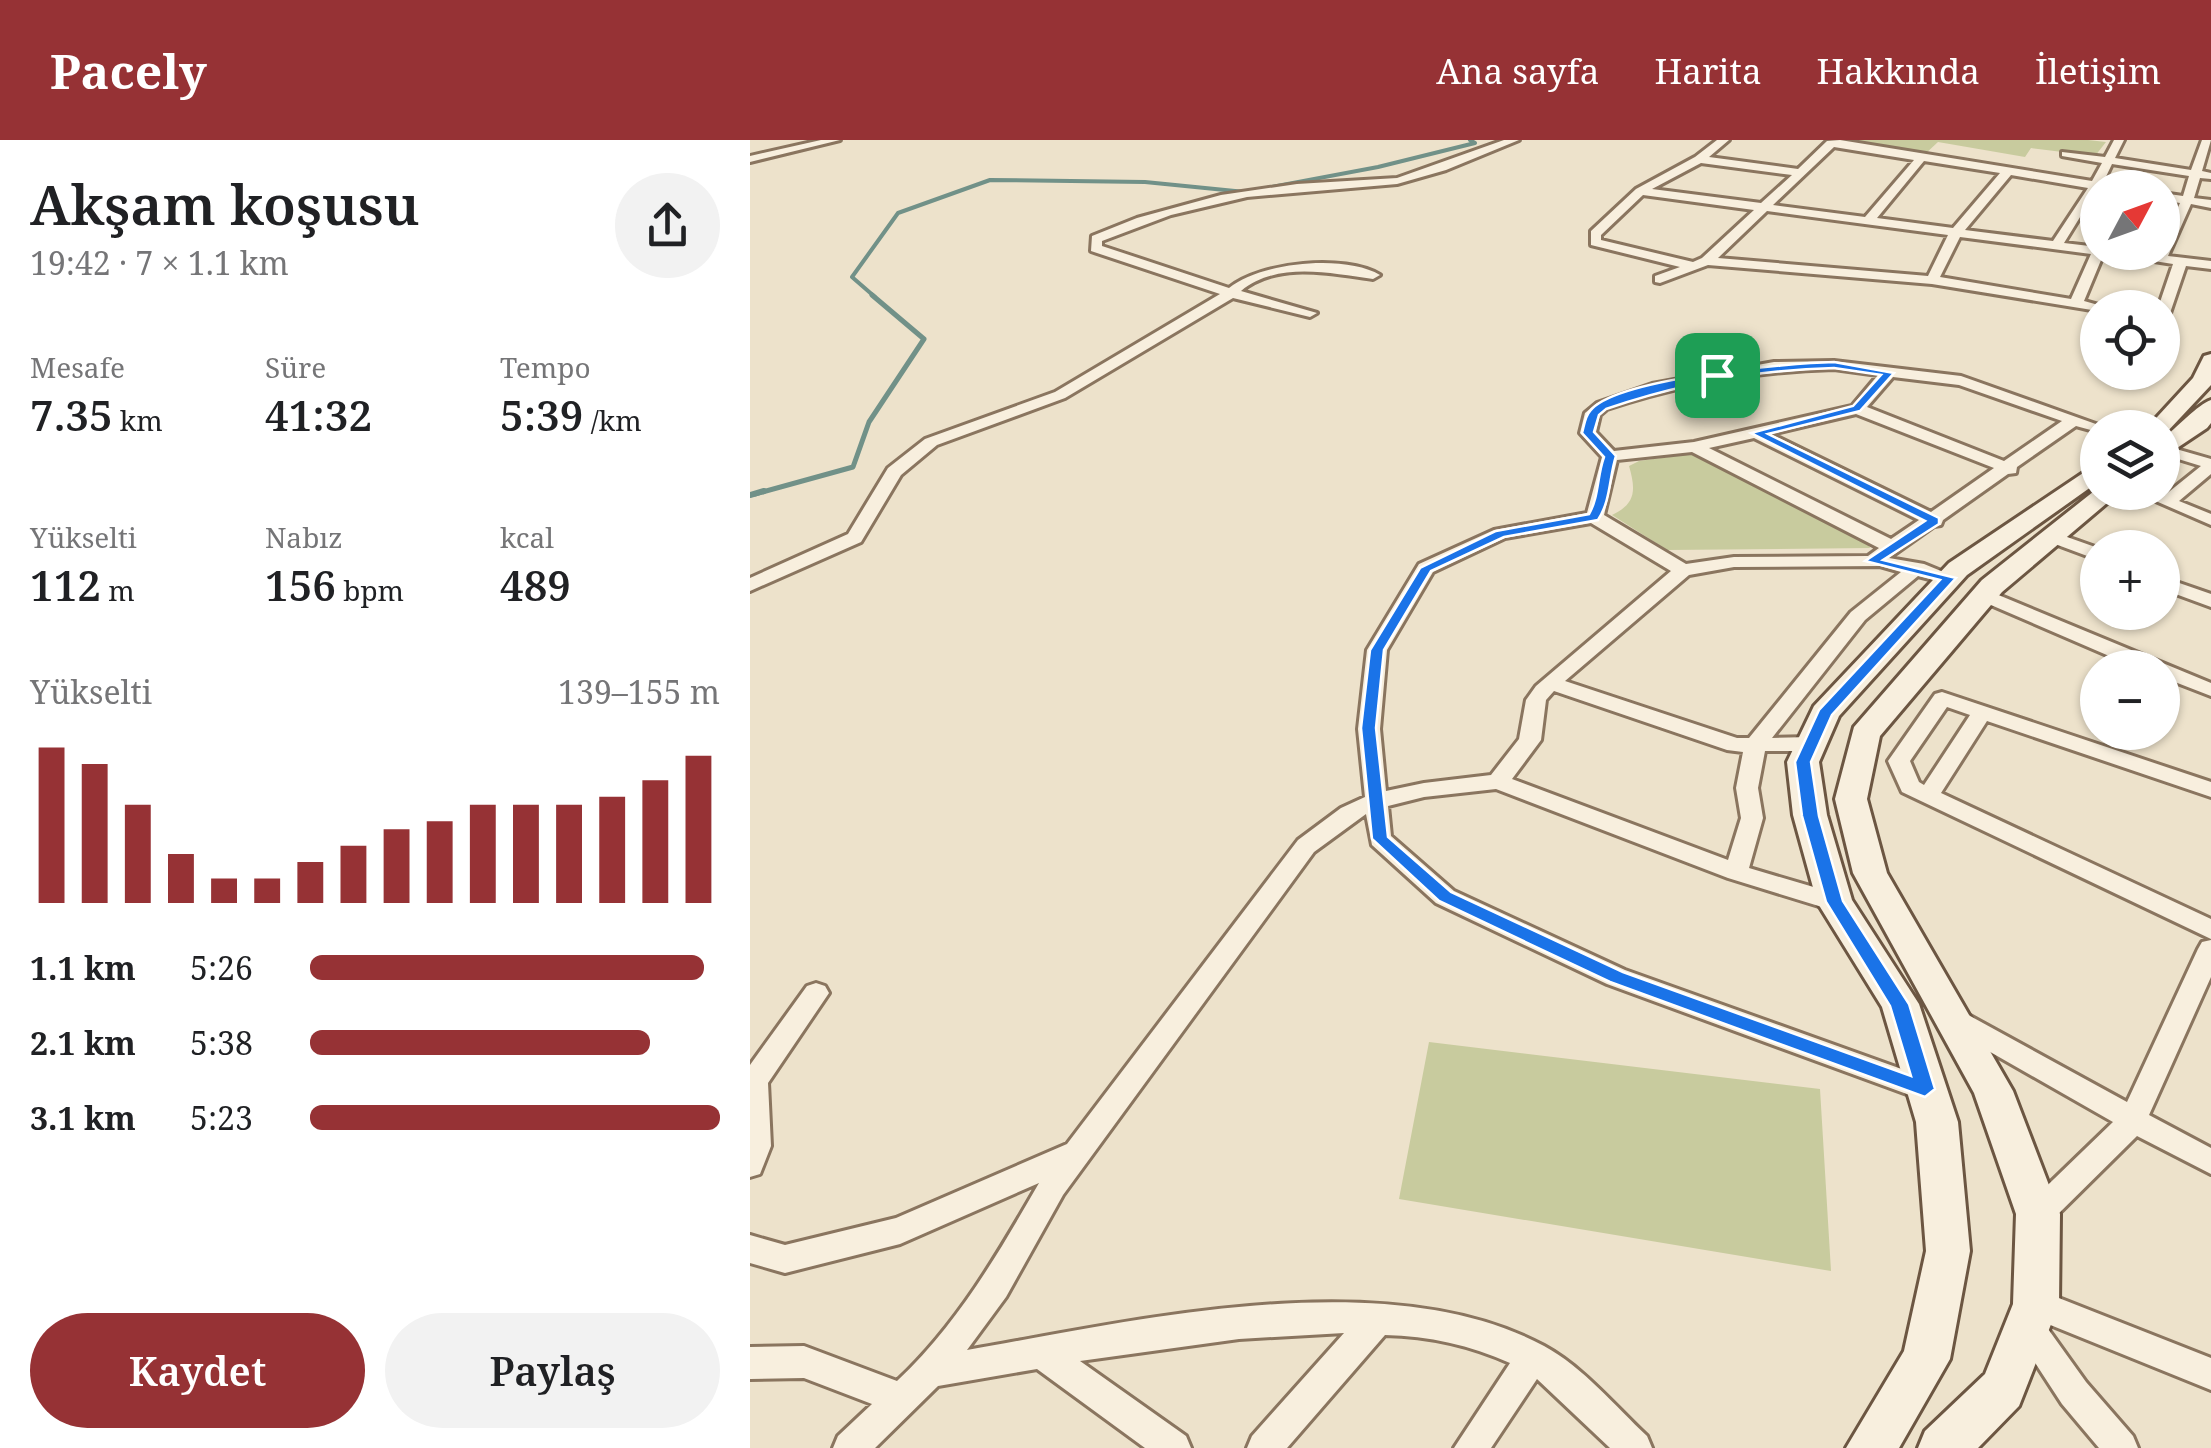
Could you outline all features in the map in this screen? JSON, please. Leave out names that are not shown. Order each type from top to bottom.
[{"type":"main road","points":[[2180,415],[2211,360]]},
{"type":"main road","points":[[2180,433],[2199,423],[2211,408]]},
{"type":"main road","points":[[1872,1448],[1926,1359],[1948,1252],[1937,1122],[1900,1004],[1834,902],[1810,816],[1803,762],[1825,713],[1933,573],[2080,481]]},
{"type":"main road","points":[[1943,1448],[2002,1390],[2032,1315],[2038,1214],[1993,1091],[1870,873],[1851,798],[1865,734],[1984,594],[2086,510]]},
{"type":"street","points":[[750,159],[834,140]]},
{"type":"street","points":[[1310,313],[1231,293],[1095,248],[1096,239],[1185,210],[1256,194],[1298,187],[1359,187],[1398,181],[1514,140]]},
{"type":"street","points":[[1724,140],[1699,159],[1640,191],[1594,234],[1595,242],[1700,264],[1932,280],[2080,305]]},
{"type":"street","points":[[2103,170],[2118,140],[2110,140]]},
{"type":"street","points":[[2180,215],[2206,140]]},
{"type":"street","points":[[1660,279],[1700,264],[1766,208],[1797,172],[1833,141],[2080,182]]},
{"type":"street","points":[[2066,154],[2211,176]]},
{"type":"street","points":[[1867,222],[1922,157]]},
{"type":"street","points":[[1699,159],[1797,172]]},
{"type":"street","points":[[1932,280],[1955,234],[2008,171]]},
{"type":"street","points":[[1640,191],[2080,249]]},
{"type":"street","points":[[2180,199],[2211,204]]},
{"type":"street","points":[[2056,246],[2080,209]]},
{"type":"street","points":[[2171,290],[2181,261],[2211,265]]},
{"type":"street","points":[[750,586],[855,538],[894,472],[932,442],[1060,396],[1231,293],[1239,284],[1288,268],[1373,275]]},
{"type":"street","points":[[2076,304],[2090,270]]},
{"type":"street","points":[[1610,456],[1588,433],[1593,413],[1602,406],[1658,387],[1774,366],[1834,365],[1961,382],[2080,422]]},
{"type":"street","points":[[1856,409],[1888,373]]},
{"type":"street","points":[[1610,456],[1694,447],[1856,409],[2010,468]]},
{"type":"street","points":[[1872,561],[1935,521],[2074,420]]},
{"type":"street","points":[[1757,433],[1935,521]]},
{"type":"street","points":[[1694,447],[1892,547]]},
{"type":"street","points":[[2180,450],[2211,465],[2180,491]]},
{"type":"street","points":[[1594,517],[1602,502],[1602,479],[1610,456]]},
{"type":"street","points":[[2180,507],[2211,520]]},
{"type":"street","points":[[1683,570],[1594,517],[1500,534],[1426,568],[1377,650],[1369,728],[1380,839],[1445,896],[1616,977],[1925,1089]]},
{"type":"street","points":[[2052,537],[2080,548]]},
{"type":"street","points":[[1498,782],[1530,740],[1536,700],[1683,570],[1734,562],[1872,561],[1933,573]]},
{"type":"street","points":[[1736,872],[1752,818],[1747,788],[1756,743],[1858,616],[1933,573]]},
{"type":"street","points":[[2180,589],[2211,601]]},
{"type":"street","points":[[1984,594],[2114,650]]},
{"type":"street","points":[[2180,677],[2211,690]]},
{"type":"street","points":[[1553,684],[1735,745],[1811,744]]},
{"type":"street","points":[[2211,790],[1942,698],[1899,761],[1910,788],[2211,930]]},
{"type":"street","points":[[1928,796],[1983,711]]},
{"type":"street","points":[[850,1448],[930,1372],[995,1287],[1078,1152],[1306,846],[1349,813],[1376,801],[1498,782],[1736,872],[1834,902]]},
{"type":"street","points":[[2038,1214],[2132,1122],[2200,995],[2211,949]]},
{"type":"street","points":[[750,1165],[758,1146],[754,1080],[816,993]]},
{"type":"street","points":[[1951,1017],[2060,1074],[2132,1122],[2211,1162]]},
{"type":"street","points":[[750,1249],[786,1259],[900,1231],[1078,1152]]},
{"type":"street","points":[[2032,1315],[2211,1374]]},
{"type":"street","points":[[2032,1315],[2074,1393],[2121,1448]]},
{"type":"street","points":[[930,1372],[1226,1324],[1378,1319],[1477,1332],[1533,1357],[1636,1448]]},
{"type":"street","points":[[1264,1448],[1378,1319]]},
{"type":"street","points":[[1040,1352],[1174,1448]]},
{"type":"street","points":[[1470,1448],[1533,1357]]},
{"type":"street","points":[[750,1364],[804,1362],[901,1400]]},
{"type":"green space","points":[[1847,140],[2106,142],[2095,156],[2031,148],[2025,157],[1938,142],[1924,155]]},
{"type":"green space","points":[[1697,453],[1867,541],[1870,548],[1667,550],[1612,515],[1630,501],[1633,482],[1629,466],[1639,461]]},
{"type":"green space","points":[[1429,1042],[1820,1089],[1831,1271],[1399,1199]]},
{"type":"waterway","points":[[875,297],[852,277],[898,213],[990,180],[1145,182],[1245,192],[1378,167],[1475,143],[1470,140]]},
{"type":"waterway","points":[[755,494],[853,467],[869,422],[924,339],[872,295]]},
{"type":"waterway","points":[[750,495],[764,491]]},
{"type":"route","points":[[1834,365],[1888,373],[1856,409],[1757,433],[1935,521],[1872,561],[1949,578],[1825,713],[1803,762],[1810,816],[1834,902],[1900,1004],[1925,1089],[1616,977],[1445,896],[1380,839],[1369,728],[1377,650],[1426,568],[1500,534],[1594,517],[1602,502],[1602,479],[1610,456],[1588,433],[1593,413],[1602,406],[1658,387],[1717,375],[1774,366],[1834,365]]}]
